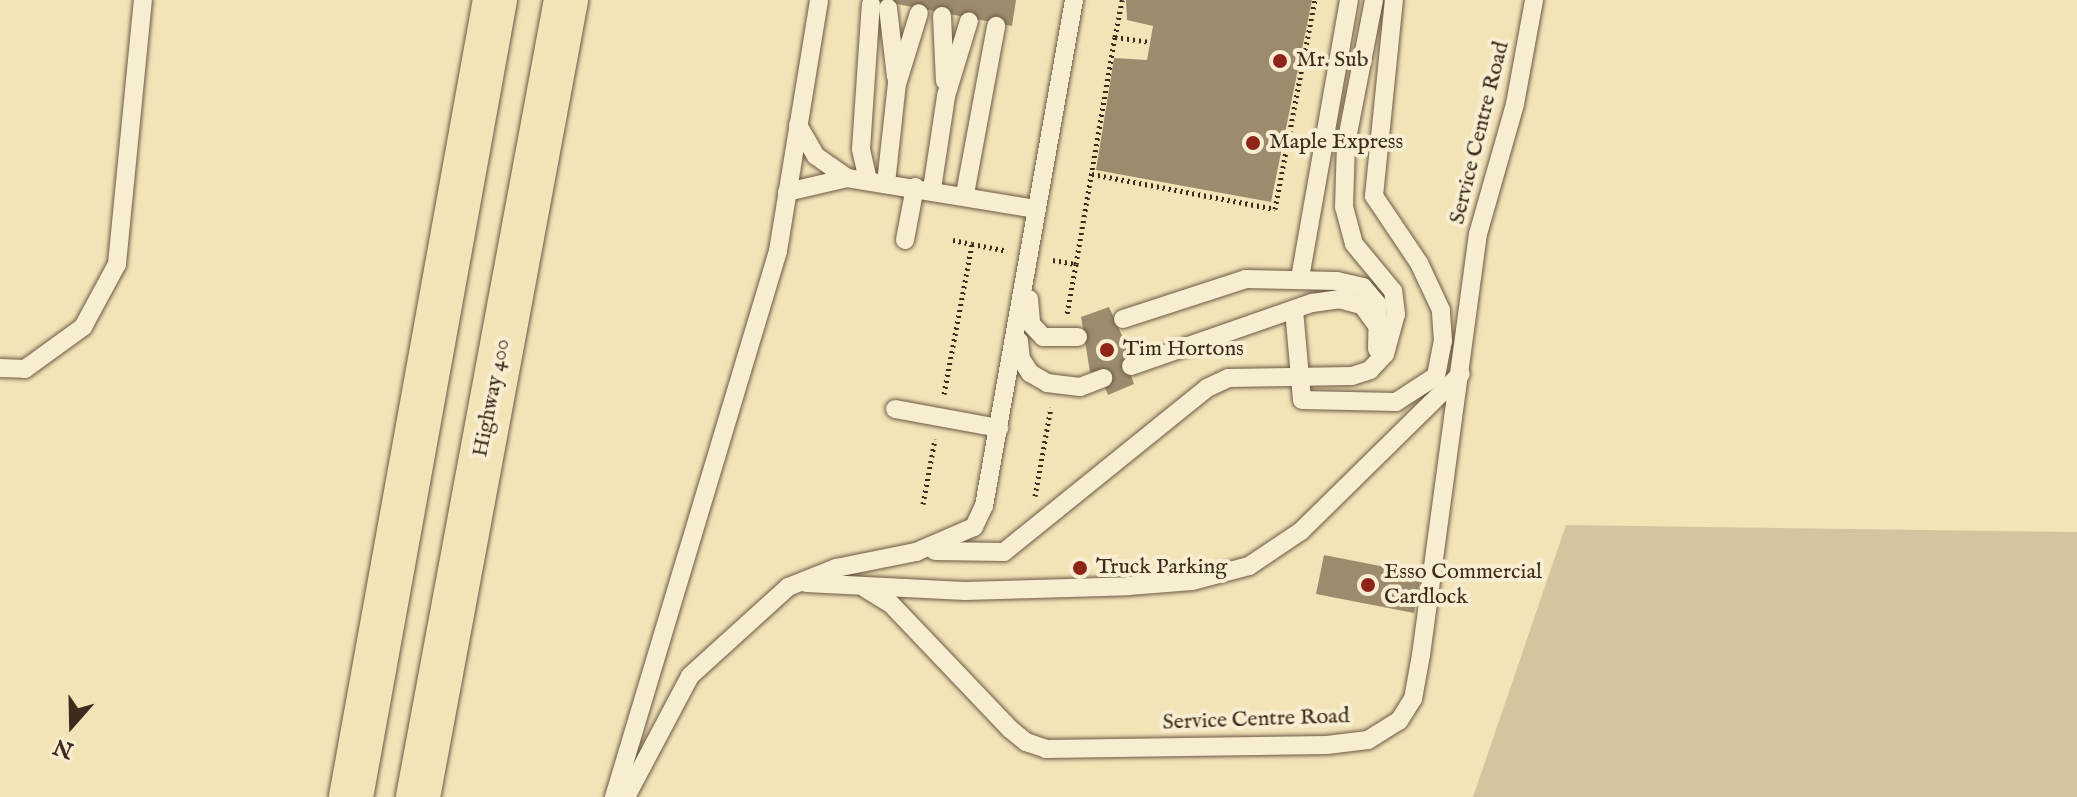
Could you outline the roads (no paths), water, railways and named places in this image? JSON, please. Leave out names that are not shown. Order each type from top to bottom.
[{"type":"highway","points":[[351,797],[495,0]]},
{"type":"highway","name":"Highway 400","points":[[418,797],[566,0]]},
{"type":"lane","points":[[0,368],[25,369],[83,327],[117,264],[143,0]]},
{"type":"lane","points":[[614,797],[778,251],[819,0]]},
{"type":"lane","points":[[916,552],[974,527],[984,506],[1074,0]]},
{"type":"lane","points":[[1300,278],[1349,0]]},
{"type":"lane","points":[[626,797],[690,676],[788,587],[836,568],[916,552],[1004,552],[1207,388],[1254,374],[1299,379],[1370,370],[1385,354],[1396,314],[1393,291],[1354,244],[1344,207],[1346,144],[1374,0]]},
{"type":"lane","points":[[1294,310],[1302,400],[1396,402],[1436,376],[1443,341],[1441,310],[1419,263],[1374,196],[1394,0]]},
{"type":"lane","name":"Service Centre Road","points":[[865,588],[891,604],[1010,729],[1026,742],[1046,749],[1368,740],[1399,721],[1413,699],[1461,374],[1478,234],[1515,104],[1534,0]]},
{"type":"lane","points":[[877,182],[861,149],[880,6],[897,84]]},
{"type":"lane","points":[[877,182],[897,84],[919,13]]},
{"type":"lane","points":[[942,16],[946,96]]},
{"type":"lane","points":[[905,240],[923,188],[969,21]]},
{"type":"lane","points":[[965,194],[996,26]]},
{"type":"lane","points":[[797,122],[816,156],[847,178]]},
{"type":"lane","points":[[787,192],[847,178],[965,194],[1036,209]]},
{"type":"lane","points":[[1027,269],[1031,324],[1043,337],[1078,337]]},
{"type":"lane","points":[[1123,319],[1246,279],[1300,278],[1363,287],[1378,305],[1380,341],[1370,370]]},
{"type":"lane","points":[[1131,366],[1294,310],[1339,299],[1362,305],[1374,318],[1380,341]]},
{"type":"lane","points":[[1018,323],[1021,359],[1030,373],[1062,389],[1103,378]]},
{"type":"lane","name":"Service Centre Road","points":[[788,587],[811,582],[865,588],[965,591],[1129,586],[1192,581],[1249,566],[1301,531],[1461,374]]},
{"type":"lane","points":[[895,409],[999,428]]},
{"type":"place","name":"Mr. Sub","points":[[1280,61]]},
{"type":"place","name":"Maple Express","points":[[1253,143]]},
{"type":"place","name":"Tim Hortons","points":[[1107,350]]},
{"type":"place","name":"Truck Parking","points":[[1080,568]]},
{"type":"place","name":"Esso Commercial Cardlock","points":[[1368,585]]}]
